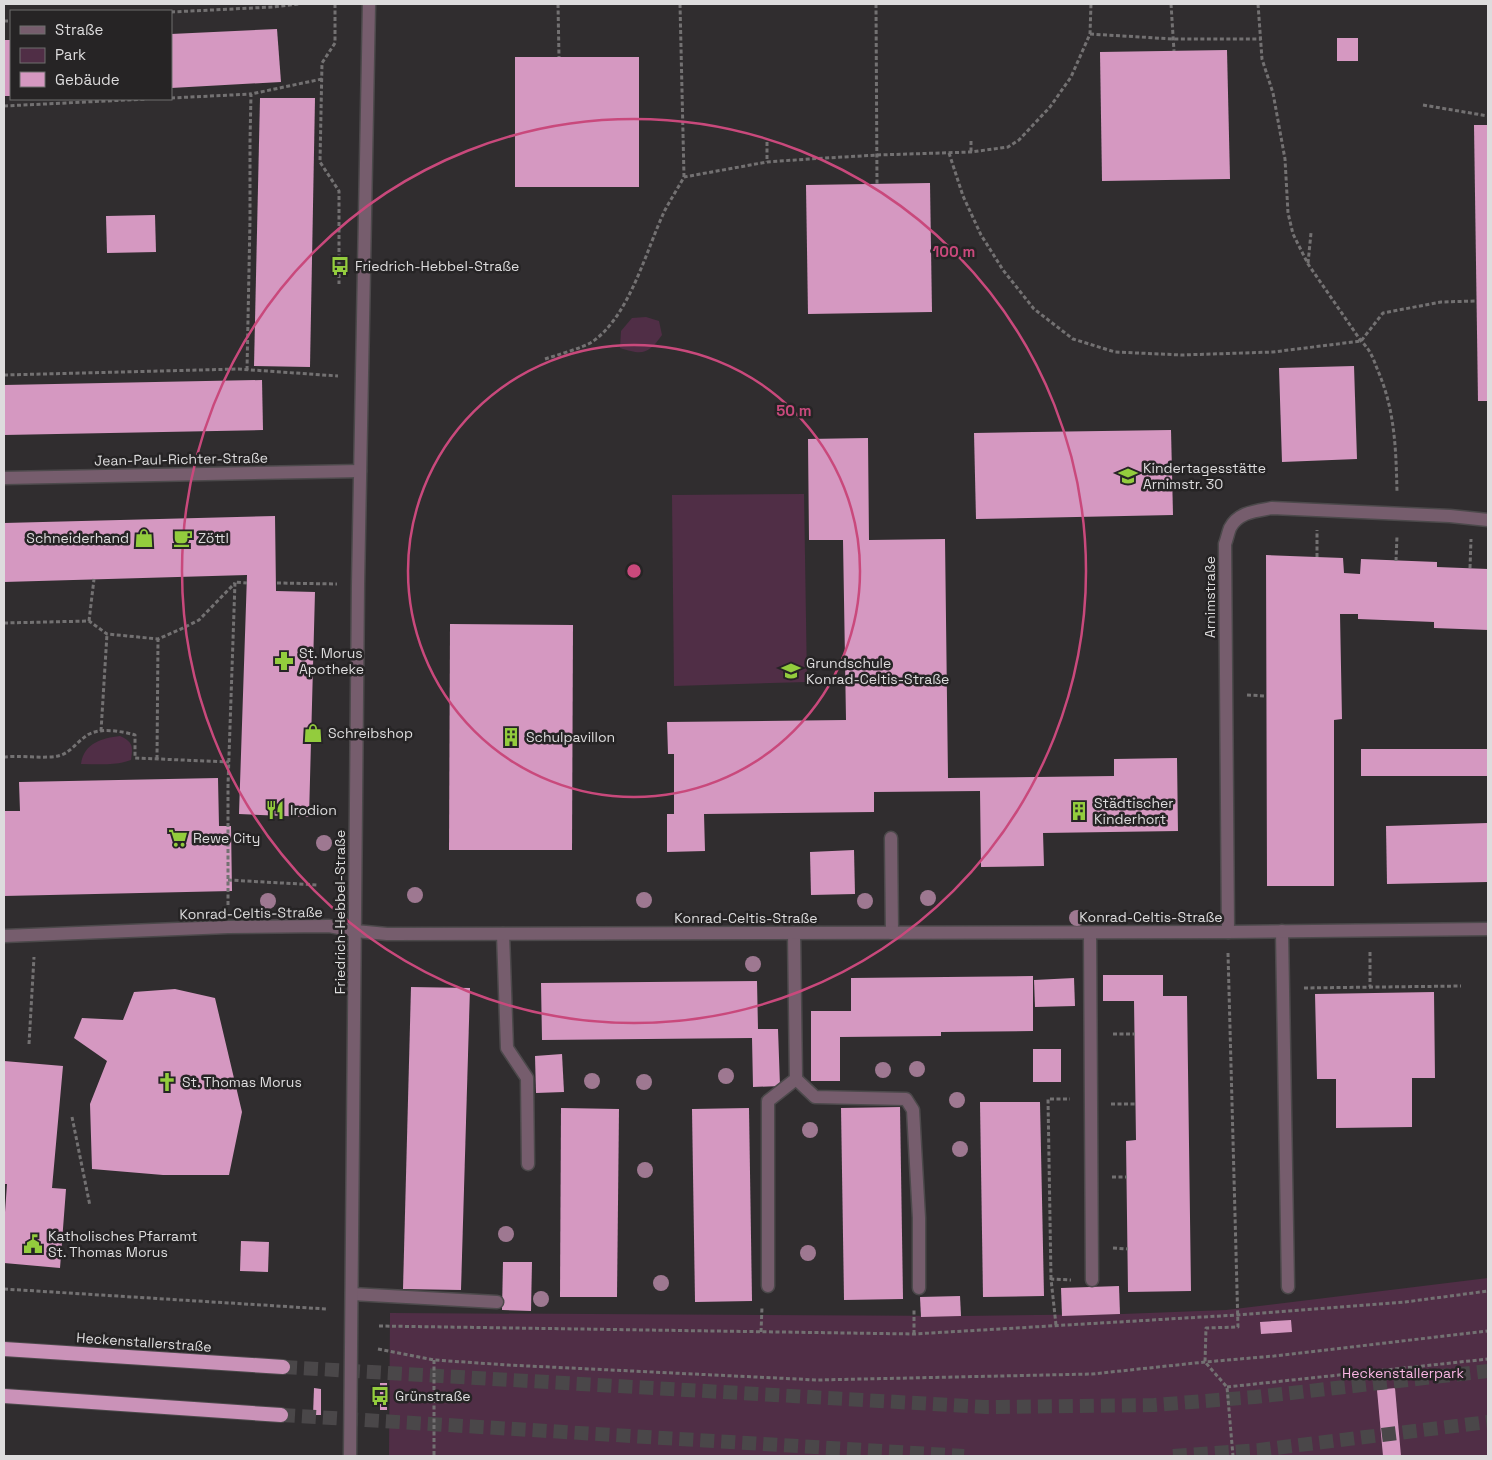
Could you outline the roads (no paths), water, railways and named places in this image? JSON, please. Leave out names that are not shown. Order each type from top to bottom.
[{"type":"highway","name":"Heckenstallerstraße","points":[[4,1349],[282,1367]]},
{"type":"highway","points":[[4,1396],[281,1415]]},
{"type":"street","name":"Friedrich-Hebbel-Straße","points":[[350,1456],[358,585],[369,4]]},
{"type":"street","name":"Jean-Paul-Richter-Straße","points":[[4,478],[360,471]]},
{"type":"street","name":"Arnimstraße","points":[[1228,932],[1225,544],[1230,528],[1238,518],[1252,511],[1272,508],[1488,520]]},
{"type":"street","points":[[891,838],[892,933]]},
{"type":"street","name":"Konrad-Celtis-Straße","points":[[4,936],[228,927],[329,926],[388,934],[1090,933],[1488,929]]},
{"type":"street","points":[[1282,931],[1288,1287]]},
{"type":"street","points":[[794,933],[796,1079],[815,1097],[906,1099],[913,1110],[919,1218],[919,1288]]},
{"type":"street","points":[[1090,933],[1092,1280]]},
{"type":"street","points":[[503,934],[507,1048],[527,1078],[528,1164]]},
{"type":"street","points":[[768,1286],[768,1101],[796,1079]]},
{"type":"street","points":[[352,1294],[497,1302]]},
{"type":"tunnel","points":[[283,1367],[986,1407],[1154,1405],[1255,1397],[1488,1371]]},
{"type":"tunnel","points":[[281,1415],[964,1456]]},
{"type":"tunnel","points":[[1173,1456],[1259,1450],[1488,1422]]},
{"type":"place","name":"Friedrich-Hebbel-Straße","points":[[340,266]]},
{"type":"place","name":"Kindertagesstätte Arnimstr. 30","points":[[1128,476]]},
{"type":"place","name":"Schneiderhand","points":[[144,538]]},
{"type":"place","name":"Zöttl","points":[[183,538]]},
{"type":"place","name":"St. Morus Apotheke","points":[[284,661]]},
{"type":"place","name":"Grundschule Konrad-Celtis-Straße","points":[[791,671]]},
{"type":"place","name":"Schreibshop","points":[[313,733]]},
{"type":"place","name":"Schulpavillon","points":[[511,737]]},
{"type":"place","name":"Irodion","points":[[275,810]]},
{"type":"place","name":"Städtischer Kinderhort","points":[[1079,811]]},
{"type":"place","name":"Rewe City","points":[[178,838]]},
{"type":"place","name":"St. Thomas Morus","points":[[167,1082]]},
{"type":"place","name":"Katholisches Pfarramt St. Thomas Morus","points":[[33,1244]]},
{"type":"place","name":"Grünstraße","points":[[380,1396]]},
{"type":"park label","name":"Heckenstallerpark","points":[[1403,1373]]}]
